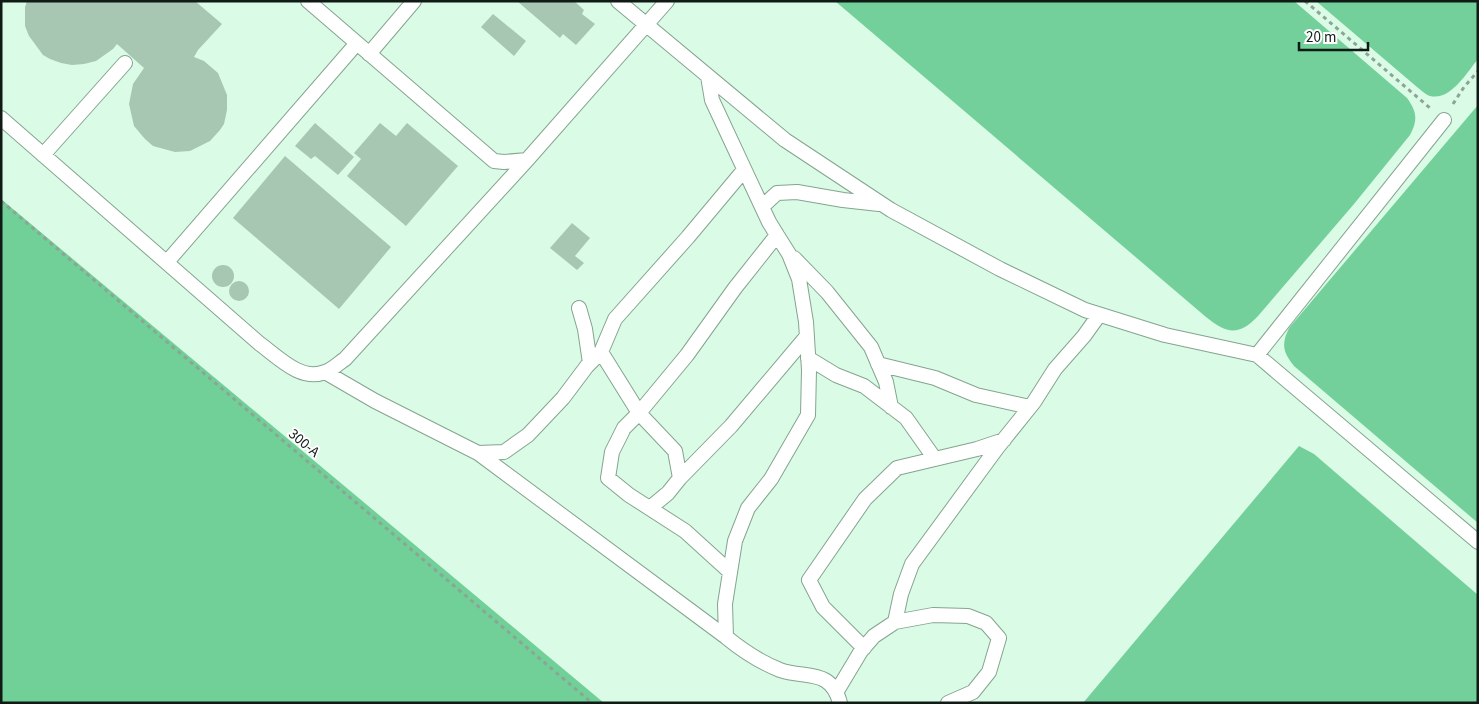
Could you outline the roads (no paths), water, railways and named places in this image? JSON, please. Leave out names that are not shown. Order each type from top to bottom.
[{"type":"lane","points":[[308,1],[494,161],[527,160]]},
{"type":"lane","points":[[369,54],[414,1]]},
{"type":"lane","points":[[618,1],[785,140],[882,204],[1000,269],[1085,310],[1165,335],[1257,355],[1478,542]]},
{"type":"lane","points":[[1,118],[260,344],[291,367],[306,374],[325,372],[345,359],[527,160],[666,1]]},
{"type":"lane","points":[[167,262],[357,43]]},
{"type":"lane","points":[[43,154],[125,63]]},
{"type":"lane","points":[[708,76],[712,100],[744,170],[777,235],[790,254],[827,292],[871,347],[886,382],[892,407]]},
{"type":"lane","points":[[1257,355],[1444,120]]},
{"type":"lane","points":[[478,453],[504,452],[528,435],[564,398],[590,363],[601,352],[615,319],[744,170]]},
{"type":"lane","points":[[762,207],[777,192],[797,192],[882,204]]},
{"type":"lane","points":[[729,571],[684,531],[608,478],[612,452],[624,428],[640,413],[687,355],[734,288],[777,235]]},
{"type":"lane","points":[[726,637],[725,604],[734,541],[748,508],[771,479],[808,415],[806,322],[799,279],[790,254]]},
{"type":"lane","points":[[579,308],[586,329],[590,363]]},
{"type":"lane","points":[[896,622],[901,594],[912,564],[1030,407],[1055,369],[1100,315]]},
{"type":"lane","points":[[650,508],[668,493],[680,478],[731,426],[807,336]]},
{"type":"lane","points":[[601,352],[640,413],[675,451],[680,478]]},
{"type":"lane","points":[[808,358],[836,375],[864,386],[906,418],[935,459]]},
{"type":"lane","points":[[878,364],[935,378],[976,395],[1030,407]]},
{"type":"lane","points":[[325,372],[375,401],[478,453],[749,655],[781,670],[811,675],[827,681],[839,697],[864,648],[874,636],[896,622],[933,615],[968,616],[986,623],[999,638],[988,672],[973,692],[948,703]]},
{"type":"lane","points":[[864,648],[823,607],[809,580],[864,499],[897,468],[977,449],[1004,440]]}]
